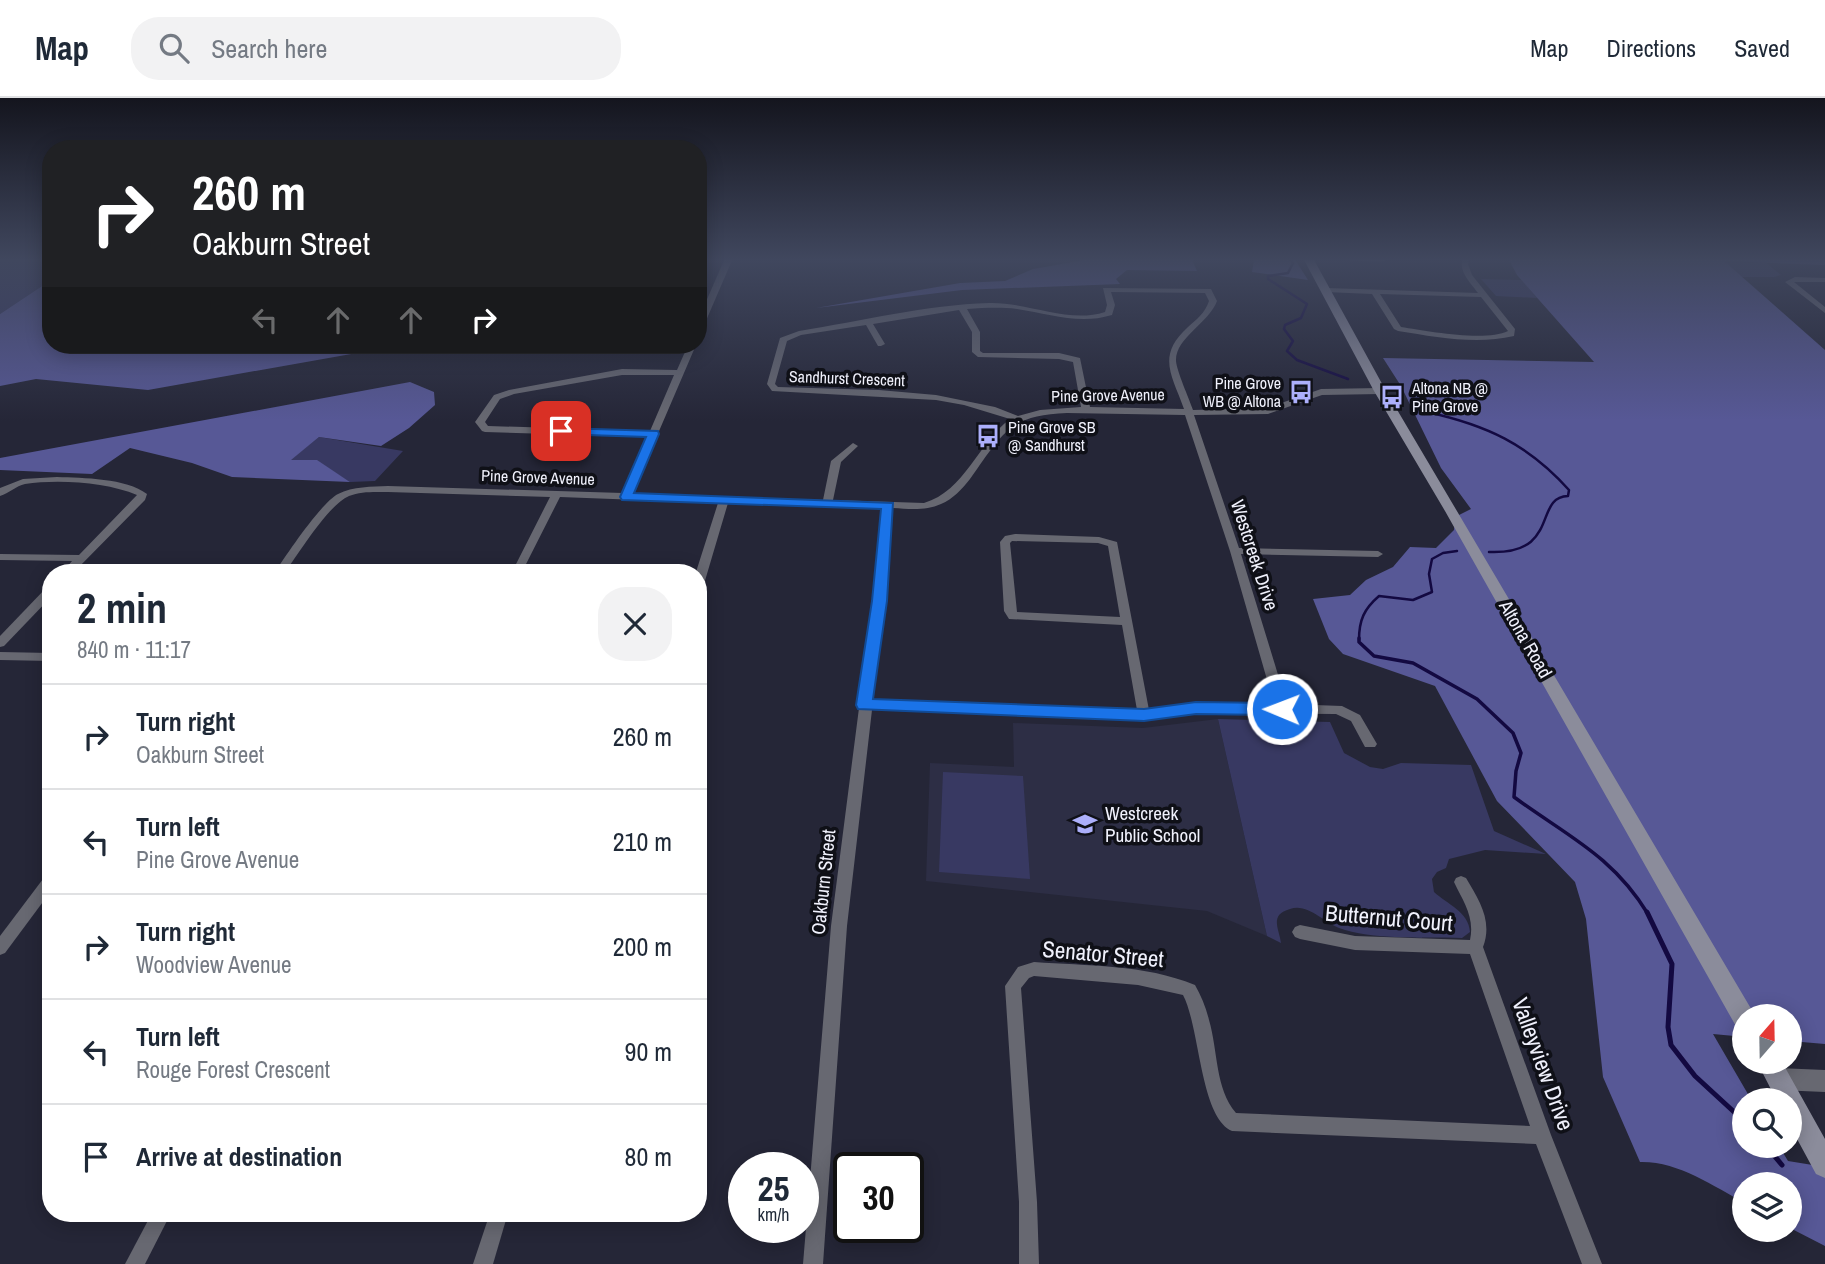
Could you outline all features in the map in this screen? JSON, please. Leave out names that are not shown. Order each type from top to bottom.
[{"type":"main road","name":"Altona Road","points":[[1338,312],[1380,391],[1736,1004]]},
{"type":"main road","points":[[1776,1074],[1825,1165]]},
{"type":"street","name":"Sandhurst Crescent","points":[[932,312],[785,337],[771,384],[775,389],[794,391],[936,397],[974,404],[1018,419]]},
{"type":"street","points":[[965,312],[976,332],[978,354],[1059,356],[1077,360],[1086,411]]},
{"type":"street","name":"Sandhurst Crescent","points":[[1039,312],[1059,316],[1098,316],[1109,312]]},
{"type":"street","name":"Sandhurst Crescent","points":[[1189,412],[1172,361],[1173,351],[1184,332],[1206,312]]},
{"type":"street","points":[[1388,312],[1398,329],[1439,334],[1511,334],[1512,331],[1498,312]]},
{"type":"street","points":[[868,322],[881,344]]},
{"type":"street","points":[[626,497],[688,354]]},
{"type":"street","points":[[653,434],[485,429],[480,422],[496,397],[512,392],[622,372],[679,373]]},
{"type":"street","name":"Pine Grove Avenue","points":[[286,564],[329,506],[350,490],[924,506],[946,499],[1006,427],[1018,419],[1051,412],[1268,411],[1321,392],[1380,391]]},
{"type":"street","name":"Westcreek Drive","points":[[1189,412],[1235,551],[1282,709]]},
{"type":"street","points":[[827,504],[836,461],[853,446]]},
{"type":"street","points":[[0,493],[18,483],[43,481],[95,484],[142,494],[75,564]]},
{"type":"street","points":[[521,564],[556,495]]},
{"type":"street","points":[[704,564],[724,501]]},
{"type":"street","name":"Oakburn Street","points":[[813,1264],[839,927],[864,705],[880,601],[888,506]]},
{"type":"street","points":[[1127,621],[1013,616],[1010,611],[1004,542],[1015,537],[1099,540],[1114,544],[1144,715]]},
{"type":"street","points":[[1235,551],[1378,554]]},
{"type":"street","points":[[0,557],[81,558]]},
{"type":"street","points":[[0,643],[42,599]]},
{"type":"street","points":[[0,656],[42,657]]},
{"type":"street","points":[[864,705],[1144,715],[1196,708],[1338,709],[1356,718],[1370,744]]},
{"type":"street","name":"Valleyview Drive","points":[[1461,882],[1480,921],[1480,937],[1475,947],[1542,1135],[1592,1264]]},
{"type":"street","points":[[0,948],[42,891]]},
{"type":"street","name":"Butternut Court","points":[[1300,932],[1355,943],[1475,947]]},
{"type":"street","name":"Senator Street","points":[[1029,1264],[1028,1202],[1013,986],[1024,972],[1034,969],[1150,980],[1172,983],[1189,990],[1199,1009],[1220,1109],[1232,1122],[1542,1135]]},
{"type":"street","points":[[1789,1074],[1825,1081]]},
{"type":"street","points":[[135,1264],[157,1222]]},
{"type":"street","points":[[483,1264],[496,1222]]},
{"type":"shaded area","points":[[42,312],[42,354],[351,354],[148,390],[36,379],[0,386],[0,314]]},
{"type":"shaded area","points":[[1550,312],[1782,312],[1825,350],[1825,1044],[1802,1042],[1802,1004],[1732,1004],[1732,1036],[1713,1034],[1732,1067],[1732,1074],[1736,1074],[1744,1088],[1732,1088],[1732,1158],[1786,1158],[1788,1161],[1825,1167],[1825,1246],[1802,1234],[1802,1172],[1732,1172],[1732,1196],[1681,1170],[1640,1162],[1603,1077],[1586,919],[1575,882],[1497,801],[1435,686],[1343,654],[1329,639],[1313,599],[1350,595],[1366,580],[1393,567],[1410,547],[1436,548],[1454,530],[1455,517],[1471,509],[1441,468],[1401,386],[1383,358],[1594,362]]},
{"type":"shaded area","points":[[410,382],[434,392],[435,405],[409,428],[381,446],[319,437],[291,460],[317,460],[350,482],[232,477],[192,463],[130,448],[92,474],[0,470],[0,458]]},
{"type":"shaded area","points":[[319,437],[403,451],[375,481],[350,482],[317,461],[290,460]]},
{"type":"shaded area","name":"Westcreek Public School","points":[[1218,719],[1267,936],[1207,911],[926,881],[930,763],[1014,767],[1013,723],[1143,728]]},
{"type":"shaded area","points":[[1218,719],[1330,722],[1344,753],[1370,767],[1383,769],[1401,763],[1471,765],[1494,831],[1546,854],[1485,850],[1449,859],[1446,868],[1437,872],[1432,879],[1434,892],[1466,919],[1470,932],[1462,938],[1399,937],[1352,932],[1297,908],[1284,912],[1277,918],[1281,943],[1267,936]]},
{"type":"shaded area","points":[[943,772],[1023,776],[1030,879],[939,872]]},
{"type":"waterway","points":[[1303,312],[1301,318],[1285,325],[1284,329],[1293,341],[1287,351],[1297,360],[1348,379]]},
{"type":"waterway","points":[[1427,412],[1468,423],[1505,439],[1538,460],[1569,490],[1568,496],[1558,499],[1551,506],[1536,536],[1527,545],[1512,550],[1489,552]]},
{"type":"waterway","points":[[1359,640],[1363,615],[1379,596],[1413,600],[1432,592],[1429,574],[1432,559],[1443,553],[1457,551]]},
{"type":"waterway","points":[[1359,640],[1374,656],[1413,663],[1477,699],[1513,733],[1521,753],[1516,771],[1514,797],[1604,861],[1648,914]]},
{"type":"waterway","points":[[1648,914],[1672,964],[1668,1027],[1671,1045],[1695,1076],[1732,1110]]},
{"type":"waterway","points":[[1776,1158],[1782,1165]]},
{"type":"place","name":"Pine Grove WB @ Altona","points":[[1301,392]]},
{"type":"place","name":"Altona NB @ Pine Grove","points":[[1392,397]]},
{"type":"place","name":"Pine Grove SB @ Sandhurst","points":[[988,436]]},
{"type":"place","name":"Westcreek Public School","points":[[1085,824]]},
{"type":"route","points":[[561,431],[653,434],[626,497],[888,506],[880,601],[864,705],[1144,715],[1196,708],[1282,709]]}]
